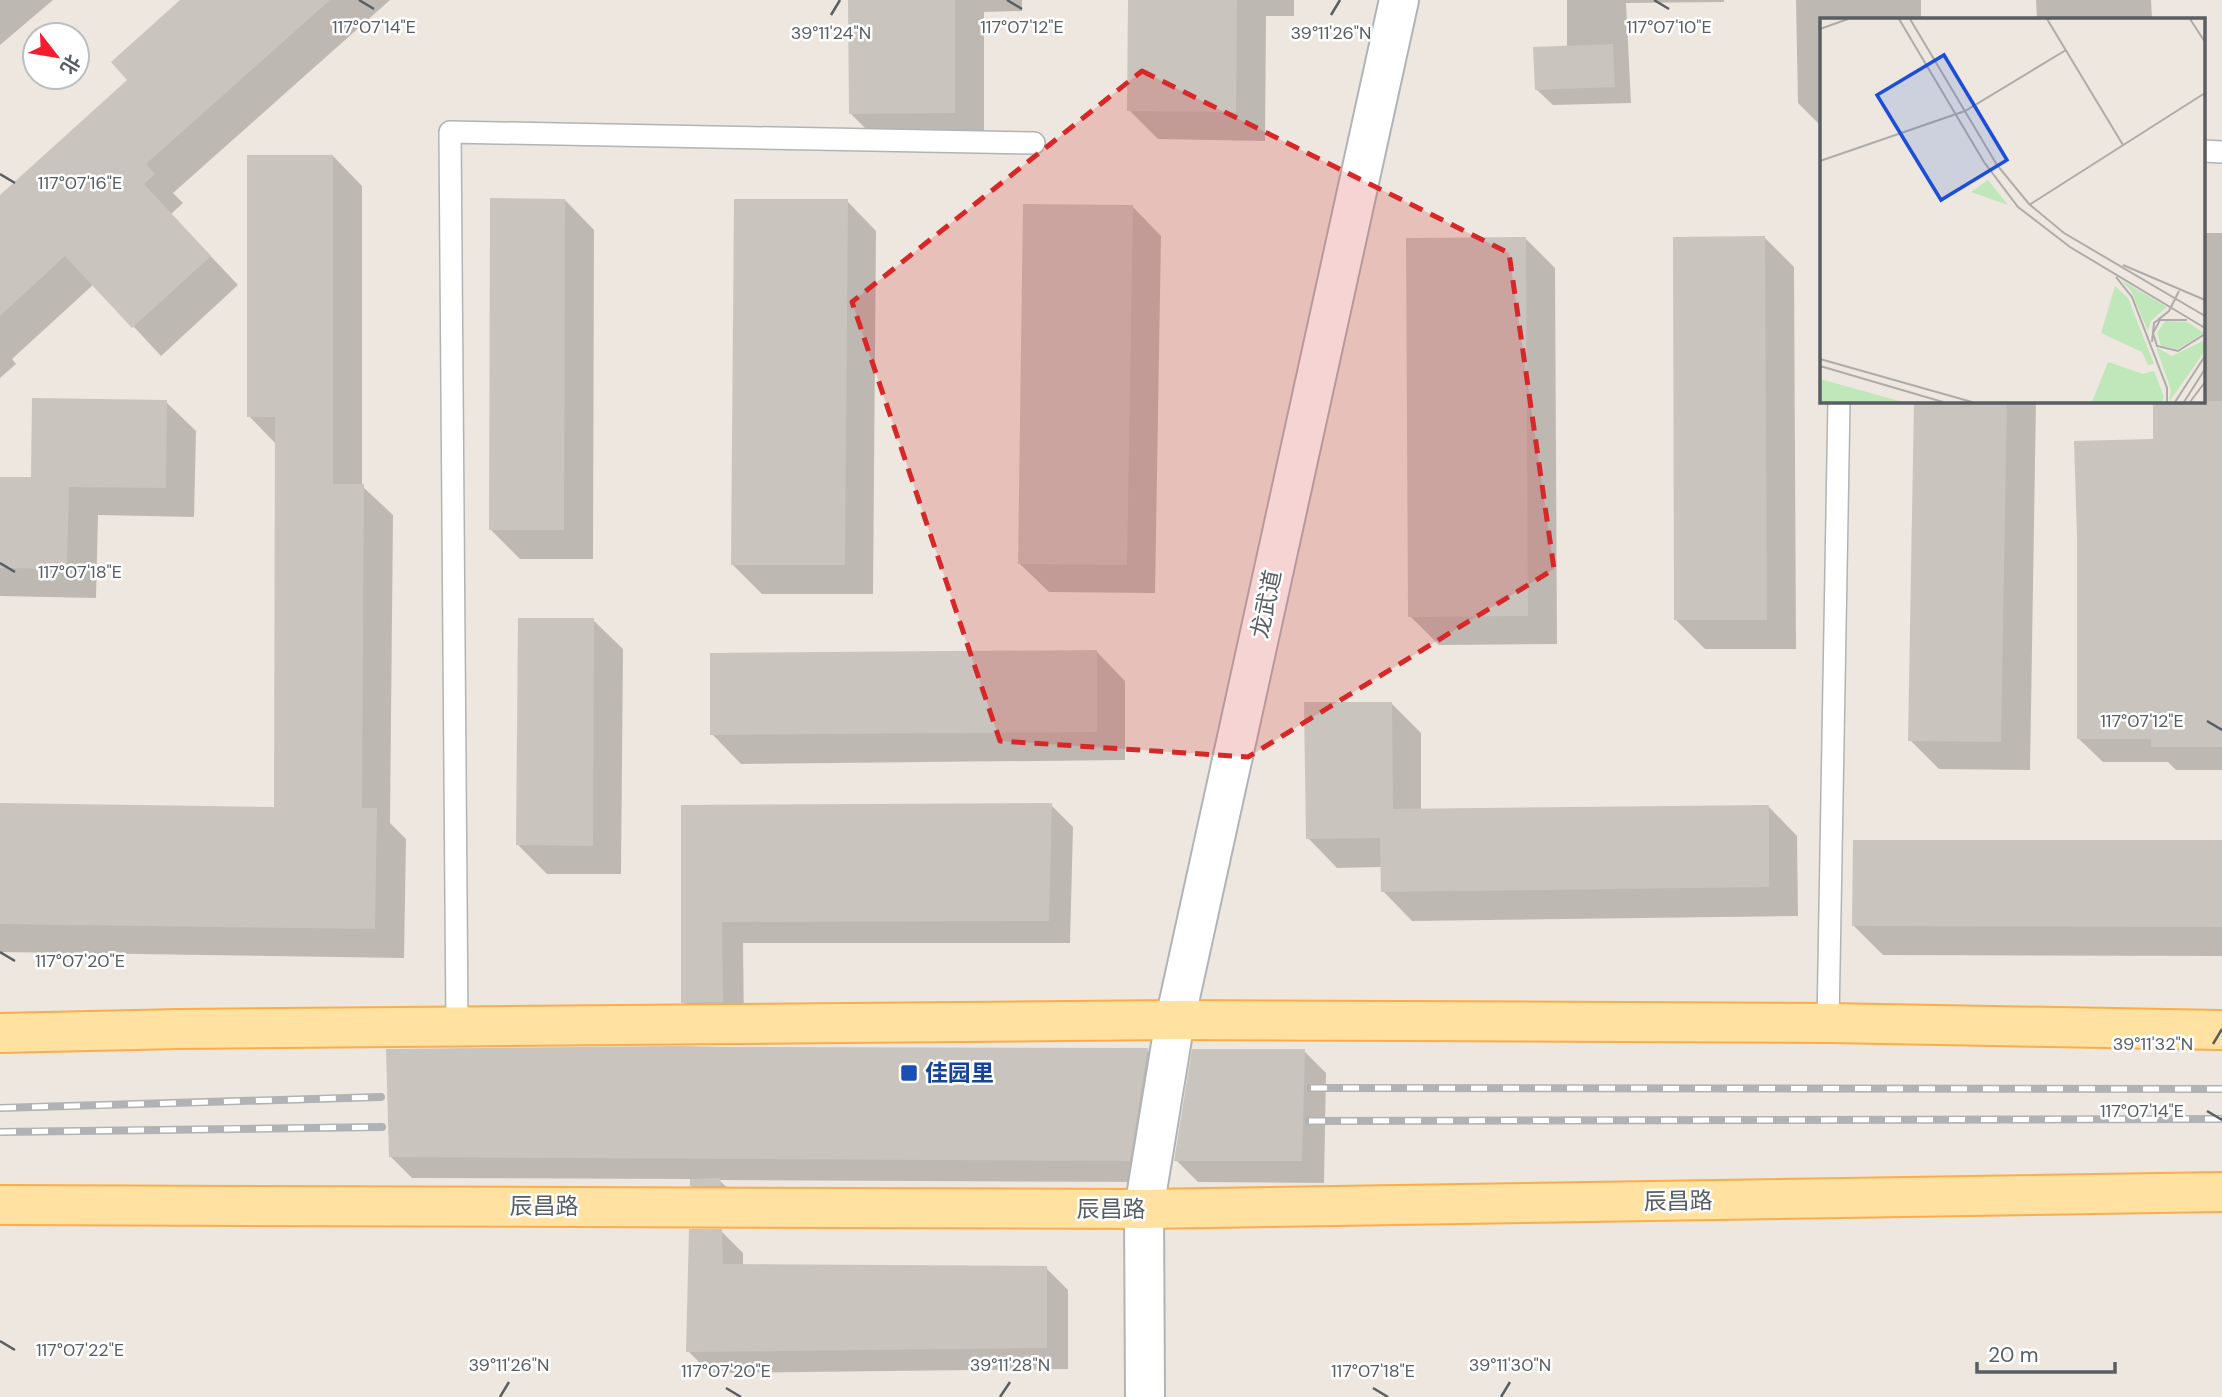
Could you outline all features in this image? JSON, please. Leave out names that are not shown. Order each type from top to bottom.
[{"type":"main road","points":[[0,1033],[1175,1020],[1828,1023],[2222,1030]]},
{"type":"main road","name":"辰昌路","points":[[0,1205],[1144,1209],[2222,1192]]},
{"type":"street","name":"龙武道","points":[[1145,1397],[1144,1209],[1175,1020],[1399,0]]},
{"type":"lane","points":[[457,1027],[450,132],[1034,144]]},
{"type":"lane","points":[[2204,151],[2222,152]]},
{"type":"lane","points":[[1828,1023],[1839,402]]},
{"type":"highlighted area","points":[[1142,71],[1509,253],[1554,569],[1248,757],[1000,741],[852,302]]},
{"type":"building","points":[[180,0],[330,0],[146,164],[155,174],[144,184],[211,256],[132,328],[65,256],[0,316],[0,195],[127,80],[111,62]]},
{"type":"building","points":[[848,0],[955,0],[955,113],[849,114]]},
{"type":"building","points":[[1128,0],[1237,0],[1236,112],[1127,111]]},
{"type":"building","points":[[1613,44],[1615,87],[1535,90],[1533,47]]},
{"type":"building","points":[[247,155],[333,155],[333,484],[364,484],[362,808],[377,808],[375,929],[0,924],[0,803],[274,807],[275,417],[247,417]]},
{"type":"building","points":[[490,198],[565,199],[564,530],[489,530]]},
{"type":"building","points":[[734,199],[848,199],[845,565],[731,565]]},
{"type":"building","points":[[1023,204],[1133,205],[1127,565],[1018,564]]},
{"type":"building","points":[[1765,236],[1767,620],[1674,620],[1673,237]]},
{"type":"building","points":[[1526,237],[1528,616],[1408,617],[1406,238]]},
{"type":"building","points":[[32,398],[167,400],[166,488],[69,487],[67,569],[0,568],[0,477],[31,477]]},
{"type":"building","points":[[2222,401],[2222,747],[2151,747],[2151,739],[2077,739],[2074,441],[2153,439],[2153,402]]},
{"type":"building","points":[[1914,402],[2007,402],[2001,742],[1908,741]]},
{"type":"building","points":[[518,618],[594,618],[593,846],[516,845]]},
{"type":"building","points":[[1097,650],[1097,732],[710,735],[710,653]]},
{"type":"building","points":[[1304,702],[1392,702],[1393,809],[1769,805],[1769,887],[1381,892],[1380,838],[1306,839]]},
{"type":"building","points":[[1052,803],[1049,921],[722,922],[723,1002],[681,1003],[681,805]]},
{"type":"building","points":[[1853,840],[2222,840],[2222,927],[1852,926]]},
{"type":"building","points":[[681,1046],[1148,1048],[1130,1161],[389,1157],[386,1049]]},
{"type":"building","points":[[1192,1049],[1305,1049],[1302,1161],[1174,1161]]},
{"type":"building","points":[[720,1178],[721,1186],[690,1186],[690,1179]]},
{"type":"building","points":[[689,1229],[722,1229],[723,1264],[1047,1266],[1047,1348],[686,1352]]},
{"type":"railway","points":[[1311,1088],[2222,1089]]},
{"type":"railway","points":[[0,1108],[381,1097]]},
{"type":"railway","points":[[1309,1121],[2222,1119]]},
{"type":"railway","points":[[0,1132],[382,1127]]},
{"type":"place","name":"佳园里","points":[[909,1073]]}]
